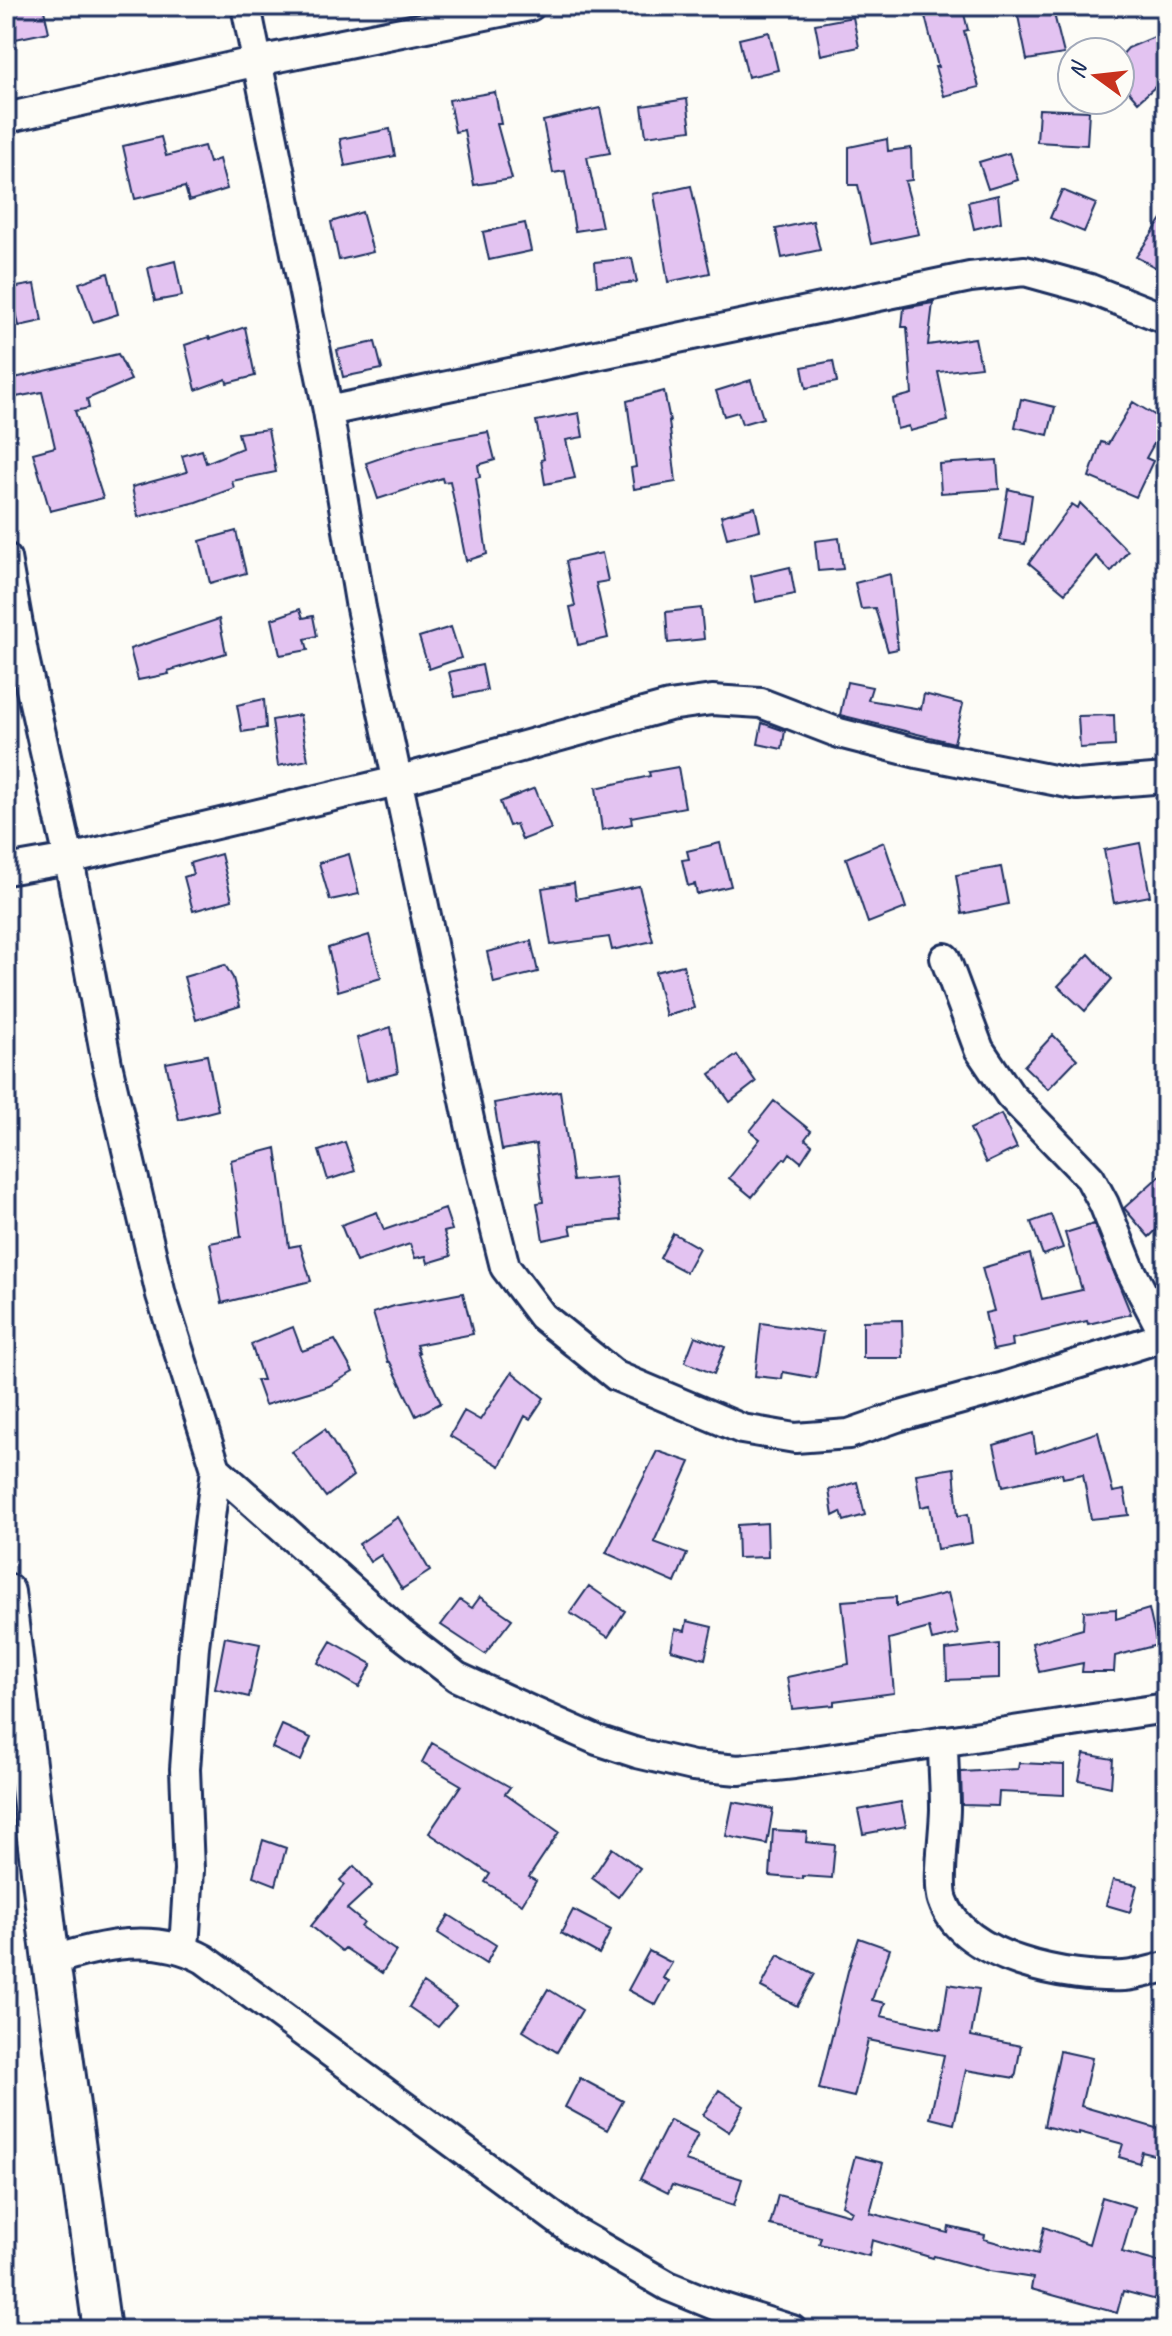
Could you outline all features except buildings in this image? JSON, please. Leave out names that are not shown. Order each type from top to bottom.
[{"type":"main road","points":[[6,1592],[51,1961],[102,2330]]},
{"type":"street","points":[[246,6],[328,411],[361,608],[474,1143],[505,1267],[542,1316],[616,1376],[742,1429],[795,1438],[849,1434],[1166,1336],[1130,1269],[1090,1178],[1010,1095],[979,1049],[945,958]]},
{"type":"street","points":[[6,118],[258,61],[530,6]]},
{"type":"street","points":[[328,411],[970,277],[1025,271],[1090,289],[1166,319]]},
{"type":"street","points":[[6,558],[24,658],[69,859],[107,1064],[161,1295],[216,1469],[194,1646],[185,1769],[189,1870],[184,1948]]},
{"type":"street","points":[[6,870],[69,859],[397,781],[669,706],[712,700],[761,703],[839,733],[917,753],[1078,785],[1166,778]]},
{"type":"street","points":[[216,1469],[400,1633],[457,1677],[597,1740],[637,1753],[693,1766],[739,1770],[1166,1708]]},
{"type":"street","points":[[943,1741],[945,1808],[941,1896],[949,1913],[965,1931],[1006,1954],[1064,1973],[1127,1976],[1166,1967]]},
{"type":"street","points":[[51,1961],[86,1949],[117,1944],[145,1943],[184,1948],[204,1959],[573,2231],[668,2286],[727,2310],[792,2330]]}]
